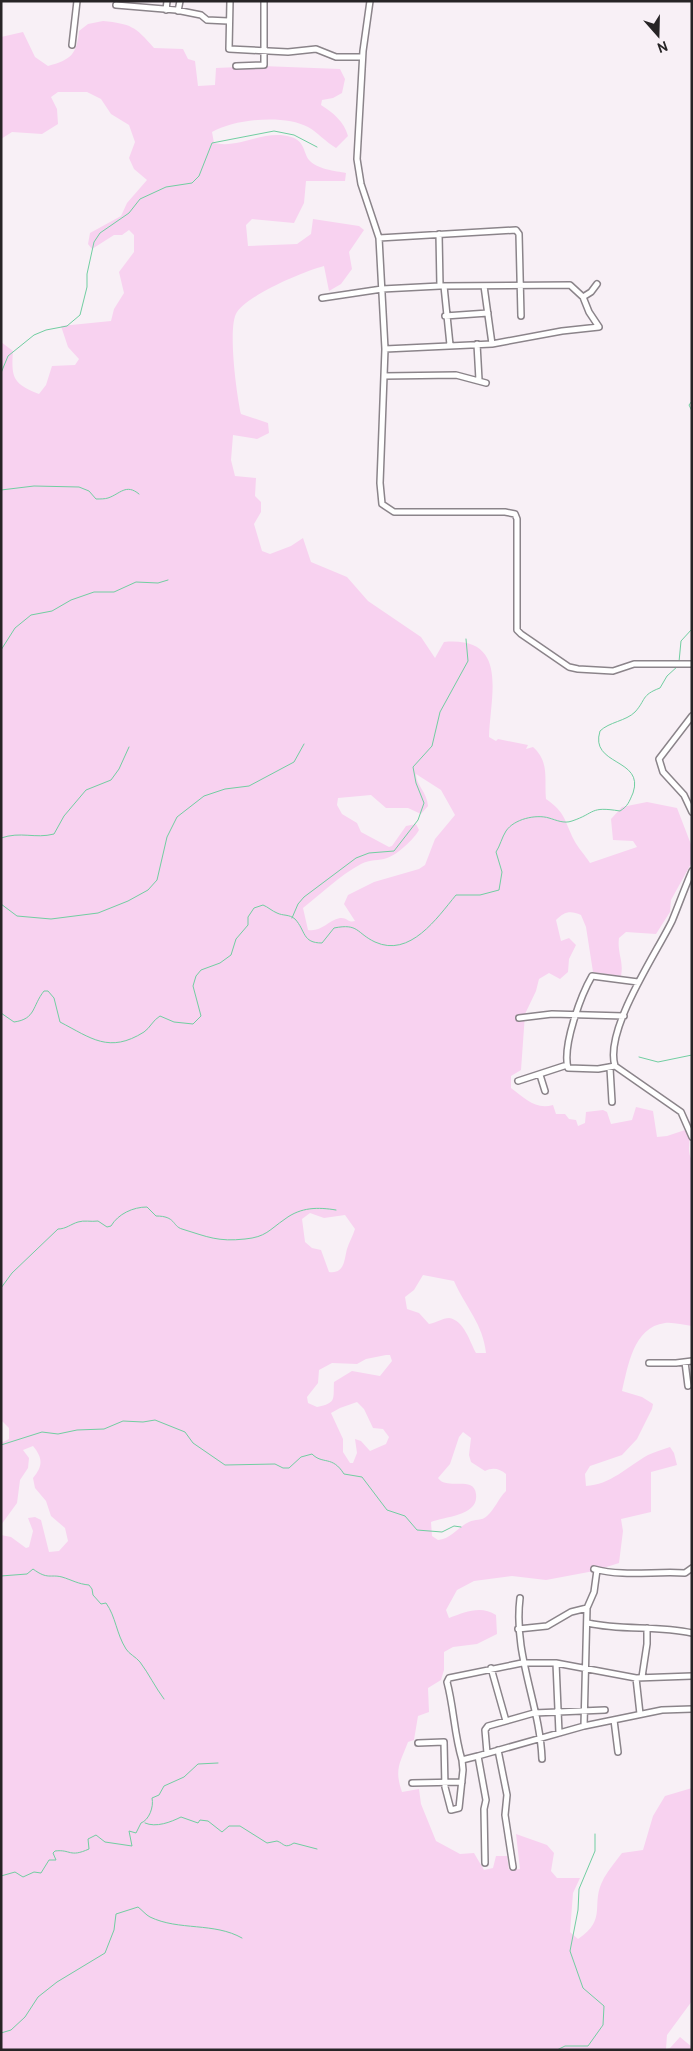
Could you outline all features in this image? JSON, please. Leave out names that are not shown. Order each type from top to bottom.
[{"type":"street","points":[[72,45],[77,1]]},
{"type":"street","points":[[166,1],[166,10]]},
{"type":"street","points":[[178,11],[180,1]]},
{"type":"street","points":[[230,1],[228,21],[229,49],[288,52],[316,49],[336,57],[362,57]]},
{"type":"street","points":[[236,66],[262,66],[264,64],[264,1]]},
{"type":"street","points":[[370,1],[362,57],[357,159],[361,184],[379,238],[385,349],[380,500],[385,507],[394,512],[505,512],[515,514],[517,519],[517,627],[520,634],[569,667],[578,670],[613,671],[634,664],[692,664]]},
{"type":"street","points":[[116,5],[178,11],[201,15],[207,20],[228,21]]},
{"type":"street","points":[[379,238],[517,230],[521,316]]},
{"type":"street","points":[[439,234],[442,286],[450,345]]},
{"type":"street","points":[[322,298],[382,289],[520,284],[570,285],[583,297],[589,312],[599,327],[562,330],[492,344],[385,349]]},
{"type":"street","points":[[583,297],[597,284]]},
{"type":"street","points":[[484,286],[492,344]]},
{"type":"street","points":[[445,316],[488,313]]},
{"type":"street","points":[[477,344],[479,380]]},
{"type":"street","points":[[384,376],[456,374],[486,383]]},
{"type":"street","points":[[692,716],[659,759],[663,772],[684,795],[692,812]]},
{"type":"street","points":[[612,1102],[614,1047],[624,1016],[638,982],[671,922],[692,870]]},
{"type":"street","points":[[567,1065],[576,1015],[592,976],[638,982]]},
{"type":"street","points":[[519,1018],[538,1014],[624,1016]]},
{"type":"street","points":[[567,1065],[568,1068],[574,1069],[613,1067],[681,1112],[692,1137]]},
{"type":"street","points":[[518,1081],[567,1065]]},
{"type":"street","points":[[540,1074],[544,1091]]},
{"type":"street","points":[[649,1363],[692,1361]]},
{"type":"street","points":[[685,1362],[688,1386]]},
{"type":"street","points":[[584,1726],[587,1608],[594,1592],[595,1569],[626,1574],[643,1572],[685,1573],[692,1568]]},
{"type":"street","points":[[520,1598],[518,1629],[542,1759]]},
{"type":"street","points":[[518,1629],[547,1626],[571,1612],[587,1608]]},
{"type":"street","points":[[588,1622],[609,1627],[647,1628],[692,1633]]},
{"type":"street","points":[[640,1714],[639,1678],[647,1644],[647,1628]]},
{"type":"street","points":[[444,1742],[444,1782],[452,1810],[455,1810],[458,1808],[462,1782],[462,1760],[457,1741],[454,1709],[447,1680],[491,1668],[523,1663],[556,1664],[639,1678],[692,1676]]},
{"type":"street","points":[[556,1664],[559,1733]]},
{"type":"street","points":[[491,1668],[506,1721]]},
{"type":"street","points":[[462,1760],[584,1726],[662,1710],[692,1709]]},
{"type":"street","points":[[487,1753],[485,1729],[506,1721],[534,1713],[605,1710]]},
{"type":"street","points":[[614,1720],[618,1752]]},
{"type":"street","points":[[418,1743],[457,1741]]},
{"type":"street","points":[[498,1750],[507,1796],[505,1815],[514,1867]]},
{"type":"street","points":[[478,1756],[486,1800],[485,1863]]},
{"type":"street","points":[[412,1783],[462,1782]]},
{"type":"shaded area","points":[[103,21],[120,23],[132,27],[154,48],[183,49],[188,59],[195,61],[198,86],[215,85],[216,68],[262,66],[340,69],[345,79],[342,93],[333,98],[322,100],[321,105],[338,118],[348,136],[336,148],[308,127],[286,120],[246,121],[212,132],[214,143],[224,144],[271,135],[291,137],[299,141],[309,160],[316,166],[346,173],[345,181],[306,181],[304,203],[294,223],[252,219],[246,225],[248,246],[297,244],[311,234],[313,219],[359,226],[364,230],[349,252],[352,269],[341,284],[329,291],[324,266],[314,269],[277,284],[253,298],[237,312],[234,320],[234,362],[241,414],[268,423],[269,433],[257,439],[233,435],[231,460],[235,476],[256,478],[255,496],[261,502],[261,512],[254,524],[262,551],[270,554],[291,546],[303,538],[311,562],[347,577],[368,601],[421,637],[435,658],[444,642],[465,643],[479,649],[488,659],[492,672],[493,687],[489,737],[496,741],[498,739],[528,745],[526,749],[533,747],[538,753],[544,765],[546,799],[564,817],[576,843],[590,863],[637,847],[633,841],[613,840],[611,819],[622,807],[647,802],[677,808],[692,847],[692,862],[671,900],[670,912],[656,934],[626,932],[619,938],[622,966],[621,976],[593,972],[586,927],[581,915],[567,913],[556,920],[561,941],[569,938],[576,945],[569,959],[568,972],[560,979],[549,973],[539,979],[536,991],[525,1014],[521,1070],[511,1076],[511,1088],[521,1096],[541,1106],[553,1105],[556,1114],[565,1114],[569,1119],[576,1120],[578,1126],[585,1123],[586,1112],[603,1110],[607,1112],[611,1124],[632,1120],[636,1107],[653,1111],[657,1137],[685,1130],[683,1121],[690,1121],[689,1151],[692,1160],[692,1326],[665,1323],[654,1326],[639,1340],[630,1360],[622,1391],[642,1397],[653,1404],[652,1409],[637,1439],[622,1455],[590,1466],[585,1474],[586,1486],[611,1479],[648,1455],[670,1447],[674,1453],[677,1465],[651,1472],[651,1512],[621,1519],[623,1531],[619,1563],[594,1571],[546,1580],[512,1576],[474,1581],[457,1590],[446,1610],[449,1618],[473,1610],[485,1610],[496,1615],[497,1634],[477,1644],[453,1647],[444,1652],[444,1670],[441,1680],[428,1688],[429,1712],[418,1716],[414,1740],[408,1742],[400,1761],[398,1777],[402,1792],[419,1789],[421,1804],[436,1841],[460,1854],[474,1853],[484,1870],[493,1868],[496,1856],[507,1856],[509,1870],[520,1869],[516,1834],[547,1845],[554,1853],[551,1871],[557,1878],[580,1878],[573,1893],[570,1932],[578,1939],[593,1924],[596,1918],[598,1896],[604,1878],[622,1853],[643,1850],[653,1816],[665,1796],[692,1788],[692,2001],[667,2035],[666,2049],[670,2048],[680,2037],[692,2047],[692,2050],[1,2050],[1,1535],[11,1537],[26,1548],[29,1547],[33,1531],[28,1518],[35,1517],[41,1520],[49,1552],[59,1551],[68,1541],[65,1528],[51,1516],[46,1501],[35,1488],[33,1478],[39,1470],[40,1458],[33,1446],[23,1450],[29,1458],[28,1468],[20,1480],[17,1503],[1,1525],[1,1443],[9,1439],[9,1428],[1,1420],[1,342],[13,351],[13,374],[16,379],[24,387],[39,394],[46,385],[52,366],[75,365],[79,359],[68,347],[61,326],[111,321],[114,309],[124,293],[119,272],[134,252],[134,235],[129,230],[122,235],[114,235],[92,249],[88,244],[90,233],[121,216],[127,203],[147,180],[134,169],[129,158],[135,142],[129,125],[111,114],[101,99],[87,92],[58,92],[51,97],[57,109],[58,124],[42,134],[12,132],[1,139],[1,37],[23,32],[35,57],[48,66],[62,61],[71,55],[77,45],[79,31],[88,24]],"holes":[[[416,774],[441,790],[455,815],[435,839],[425,865],[419,869],[374,882],[348,895],[344,904],[355,921],[340,918],[331,921],[321,928],[308,930],[303,908],[338,879],[361,864],[396,854],[419,830],[416,824],[406,826],[392,846],[389,847],[361,832],[357,823],[342,814],[337,805],[338,798],[371,795],[386,808],[408,808],[421,814],[428,806],[426,797],[416,778]],[[310,1213],[324,1218],[345,1215],[355,1229],[343,1265],[338,1271],[329,1272],[321,1250],[312,1248],[305,1242],[302,1219]],[[423,1275],[454,1281],[478,1325],[486,1353],[476,1353],[466,1332],[459,1323],[447,1318],[429,1324],[419,1313],[407,1309],[405,1297],[414,1290]],[[390,1355],[392,1361],[380,1376],[352,1371],[334,1382],[333,1399],[328,1404],[317,1407],[308,1403],[307,1397],[318,1383],[319,1370],[332,1363],[357,1364],[366,1359]],[[357,1402],[364,1409],[373,1428],[383,1429],[389,1437],[386,1444],[370,1451],[361,1441],[355,1439],[357,1453],[353,1463],[350,1463],[343,1452],[343,1439],[331,1413]],[[463,1432],[471,1438],[469,1455],[471,1462],[485,1471],[496,1469],[506,1474],[506,1491],[485,1518],[469,1522],[451,1535],[438,1540],[432,1536],[431,1522],[467,1511],[476,1501],[474,1488],[470,1485],[442,1482],[438,1478],[450,1464],[459,1437]]]},
{"type":"waterway","points":[[1,373],[8,356],[34,335],[46,330],[67,326],[80,315],[87,287],[87,274],[94,242],[100,233],[129,213],[140,199],[166,187],[192,183],[199,176],[212,143],[274,131],[294,135],[317,147]]},
{"type":"waterway","points":[[692,401],[689,405],[692,411]]},
{"type":"waterway","points":[[1,490],[34,486],[79,487],[89,491],[96,499],[108,498],[127,489],[139,494]]},
{"type":"waterway","points":[[1,650],[15,628],[31,615],[52,611],[71,600],[94,592],[114,592],[136,582],[158,583],[168,580]]},
{"type":"waterway","points":[[692,592],[692,602]]},
{"type":"waterway","points":[[679,662],[681,641],[692,629]]},
{"type":"waterway","points":[[292,918],[298,904],[304,897],[356,858],[369,853],[394,851],[418,820],[424,803],[416,783],[413,767],[432,746],[440,712],[468,661],[466,639]]},
{"type":"waterway","points":[[1,1013],[14,1022],[26,1018],[33,1011],[44,991],[48,991],[54,998],[60,1022],[100,1041],[110,1043],[132,1039],[144,1032],[160,1016],[174,1022],[193,1024],[201,1016],[193,986],[196,976],[201,970],[220,963],[231,955],[236,939],[248,925],[248,917],[254,908],[263,905],[277,913],[295,919],[311,941],[322,943],[334,928],[342,927],[353,928],[369,939],[388,946],[400,945],[411,940],[422,933],[456,895],[480,895],[499,890],[502,872],[496,852],[506,831],[514,823],[532,817],[544,817],[569,822],[593,811],[603,809],[620,811],[625,807],[633,793],[635,782],[631,773],[625,767],[602,751],[599,742],[600,731],[635,712],[647,696],[660,688],[667,676],[678,666]]},
{"type":"waterway","points":[[1,904],[17,916],[51,919],[98,913],[128,901],[148,890],[157,880],[167,837],[177,817],[204,796],[225,789],[249,786],[294,762],[304,744]]},
{"type":"waterway","points":[[1,838],[15,835],[41,836],[54,834],[64,816],[86,790],[111,780],[119,769],[129,747]]},
{"type":"waterway","points":[[639,1057],[658,1062],[692,1055]]},
{"type":"waterway","points":[[1,1288],[12,1273],[58,1229],[83,1221],[98,1221],[107,1227],[111,1226],[126,1212],[136,1208],[147,1207],[156,1216],[170,1219],[179,1228],[227,1240],[258,1237],[291,1215],[303,1210],[316,1208],[336,1210]]},
{"type":"waterway","points":[[1,1445],[42,1432],[58,1434],[77,1430],[104,1429],[123,1421],[143,1422],[155,1420],[185,1432],[193,1443],[225,1465],[275,1464],[283,1468],[289,1468],[301,1457],[312,1454],[320,1459],[332,1462],[344,1474],[362,1477],[387,1510],[405,1516],[417,1530],[442,1532],[454,1526],[461,1527]]},
{"type":"waterway","points":[[1,1576],[27,1574],[33,1569],[46,1576],[58,1576],[89,1585],[93,1595],[101,1604],[106,1603],[126,1649],[140,1662],[164,1699]]},
{"type":"waterway","points":[[1,1876],[15,1872],[23,1877],[34,1872],[41,1873],[49,1860],[56,1860],[53,1853],[55,1851],[82,1852],[89,1849],[88,1839],[96,1835],[105,1842],[132,1846],[129,1831],[136,1833],[141,1823],[150,1813],[152,1798],[159,1795],[164,1786],[184,1777],[198,1764],[218,1763]]},
{"type":"waterway","points":[[145,1823],[159,1825],[181,1817],[198,1823],[200,1820],[208,1821],[222,1832],[229,1826],[240,1826],[267,1843],[277,1841],[286,1846],[294,1843],[317,1849]]},
{"type":"waterway","points":[[557,2050],[565,2046],[588,2046],[603,2025],[604,2006],[583,1988],[570,1951],[578,1910],[579,1889],[595,1851],[595,1834]]},
{"type":"waterway","points":[[1,2033],[11,2030],[25,2017],[38,1997],[57,1982],[105,1953],[114,1930],[116,1914],[138,1907],[148,1916],[161,1921],[220,1930],[242,1938]]}]
